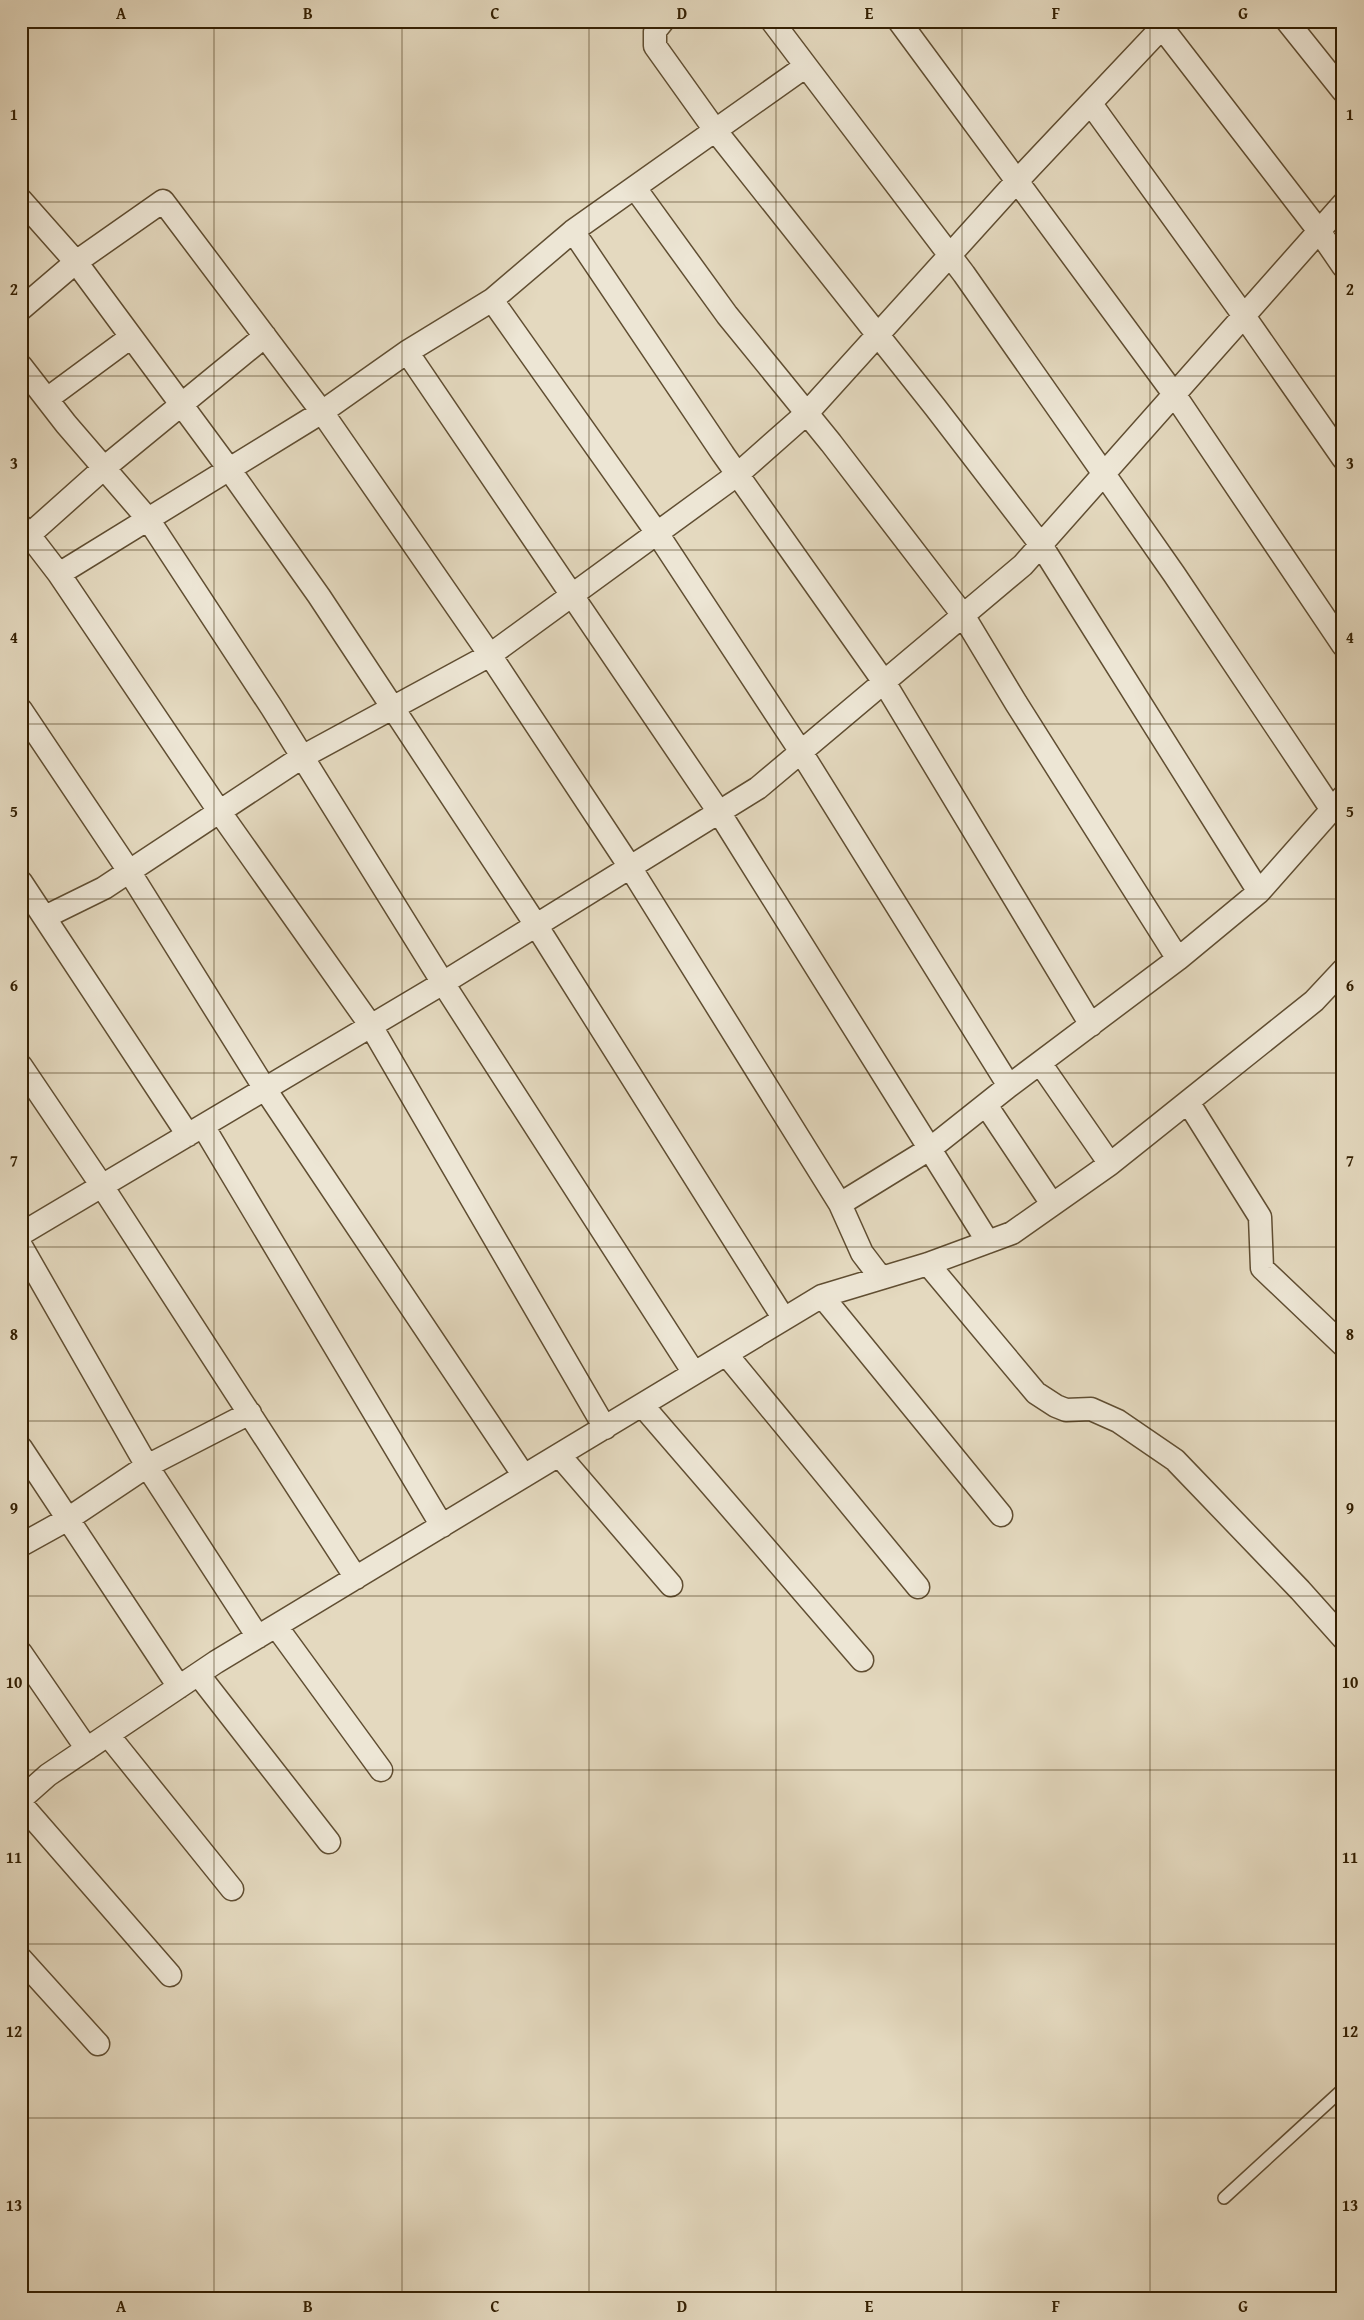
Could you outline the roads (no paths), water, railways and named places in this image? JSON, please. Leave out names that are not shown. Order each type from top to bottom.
[{"type":"street","points":[[663,21],[655,31],[655,46],[715,130],[1041,545],[1259,892]]},
{"type":"street","points":[[772,21],[950,258],[1337,803],[1259,892],[1178,959],[1009,1086],[932,1148],[840,1204]]},
{"type":"street","points":[[899,21],[1174,394],[1343,645]]},
{"type":"street","points":[[1287,21],[1343,91]]},
{"type":"street","points":[[45,917],[104,888],[302,757],[394,709],[490,655],[738,474],[807,413],[1162,24],[1319,231],[1343,266]]},
{"type":"street","points":[[59,574],[322,412],[407,352],[492,300],[573,231],[806,66]]},
{"type":"street","points":[[1091,104],[1244,316],[1343,458]]},
{"type":"street","points":[[635,188],[727,315],[807,413],[963,615],[1016,703],[1178,959]]},
{"type":"street","points":[[21,200],[76,262],[229,468],[319,596],[536,925],[784,1319]]},
{"type":"street","points":[[21,309],[76,262],[163,201],[322,412],[490,655],[630,867],[840,1204],[862,1253],[881,1278]]},
{"type":"street","points":[[21,1234],[443,983],[758,788],[1022,565],[1343,204]]},
{"type":"street","points":[[573,231],[738,474],[884,682],[1091,1024]]},
{"type":"street","points":[[492,300],[657,534],[801,752],[1009,1086]]},
{"type":"street","points":[[265,336],[24,534],[59,574],[219,811],[371,1026],[604,1428]]},
{"type":"street","points":[[47,399],[131,337]]},
{"type":"street","points":[[407,352],[719,812],[932,1148],[988,1242]]},
{"type":"street","points":[[21,366],[148,519],[302,757],[443,983],[694,1373]]},
{"type":"street","points":[[21,710],[129,871],[265,1089],[524,1476]]},
{"type":"street","points":[[21,882],[196,1130],[442,1526]]},
{"type":"street","points":[[21,1799],[48,1775],[198,1674],[822,1296],[928,1264],[1012,1233],[1110,1164],[1314,1001],[1343,970]]},
{"type":"street","points":[[1040,1063],[1110,1164]]},
{"type":"street","points":[[21,1066],[102,1186],[356,1578]]},
{"type":"street","points":[[1188,1102],[1260,1217],[1262,1268],[1343,1345]]},
{"type":"street","points":[[986,1105],[1052,1204]]},
{"type":"street","points":[[21,1246],[147,1466],[267,1632],[381,1770]]},
{"type":"street","points":[[928,1264],[1036,1393],[1066,1410],[1091,1409],[1118,1421],[1175,1460],[1300,1590],[1343,1638]]},
{"type":"street","points":[[822,1296],[1001,1516]]},
{"type":"street","points":[[726,1354],[918,1587]]},
{"type":"street","points":[[642,1405],[862,1660]]},
{"type":"street","points":[[21,1545],[68,1519],[147,1466],[250,1413]]},
{"type":"street","points":[[21,1448],[178,1687]]},
{"type":"street","points":[[559,1455],[671,1585]]},
{"type":"street","points":[[21,1653],[86,1749]]},
{"type":"street","points":[[198,1674],[330,1842]]},
{"type":"street","points":[[108,1734],[232,1889]]},
{"type":"street","points":[[21,1804],[170,1975]]},
{"type":"street","points":[[21,1959],[98,2044]]},
{"type":"lane","points":[[1224,2198],[1343,2089]]}]
